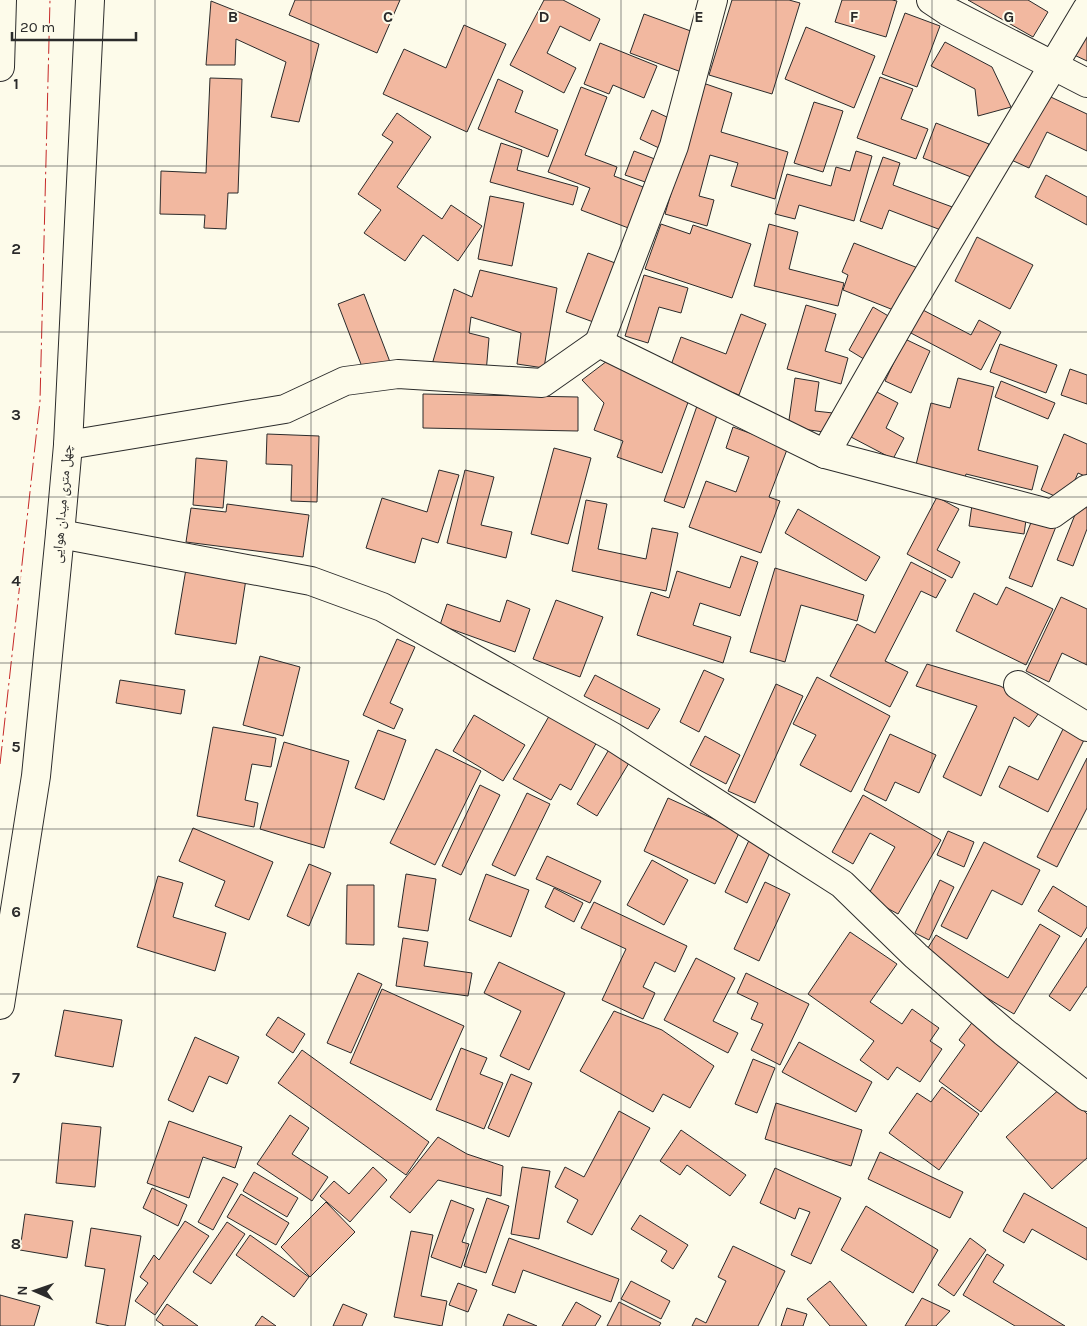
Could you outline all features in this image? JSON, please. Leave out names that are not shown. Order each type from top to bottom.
[{"type":"street","points":[[0,67],[2,0]]},
{"type":"street","name":"چهل متری میدان هوایی","points":[[0,1005],[36,776],[68,445],[90,0]]},
{"type":"street","points":[[68,445],[284,408],[345,380],[398,374],[542,383],[599,343],[674,146],[713,0]]},
{"type":"street","points":[[931,0],[949,12],[1087,83]]},
{"type":"street","points":[[825,454],[912,302],[1087,9]]},
{"type":"street","points":[[599,343],[825,454],[1052,514],[1087,489]]},
{"type":"street","points":[[60,534],[311,580],[382,608],[612,737],[842,884],[923,963],[1004,1032],[1087,1097]]},
{"type":"street","points":[[1018,685],[1087,727]]},
{"type":"building","points":[[295,0],[400,0],[377,53],[289,15]]},
{"type":"building","points":[[544,0],[563,0],[600,19],[590,41],[560,26],[547,53],[576,68],[564,93],[510,65]]},
{"type":"building","points":[[732,0],[789,0],[800,3],[772,94],[709,75]]},
{"type":"building","points":[[842,0],[897,1],[886,37],[835,22]]},
{"type":"building","points":[[968,0],[1028,0],[1048,12],[1033,37]]},
{"type":"building","points":[[211,1],[319,44],[299,122],[271,117],[286,62],[236,39],[235,65],[206,65]]},
{"type":"building","points":[[905,13],[940,26],[917,87],[882,74]]},
{"type":"building","points":[[644,14],[699,34],[684,73],[630,53]]},
{"type":"building","points":[[1087,21],[1087,61],[1072,54]]},
{"type":"building","points":[[464,25],[506,44],[467,132],[383,94],[404,49],[446,68]]},
{"type":"building","points":[[806,27],[875,56],[854,108],[785,79]]},
{"type":"building","points":[[945,42],[992,67],[1011,107],[978,116],[975,89],[931,66]]},
{"type":"building","points":[[600,43],[657,66],[644,98],[613,85],[609,94],[584,84]]},
{"type":"building","points":[[880,77],[913,89],[901,119],[928,129],[916,159],[857,138]]},
{"type":"building","points":[[210,78],[242,79],[238,193],[228,193],[226,229],[204,228],[205,215],[160,214],[161,171],[206,173]]},
{"type":"building","points":[[498,79],[523,91],[515,112],[558,130],[548,157],[478,129]]},
{"type":"building","points":[[703,83],[732,93],[721,132],[788,152],[775,199],[731,186],[738,163],[710,155],[699,196],[714,200],[707,226],[665,214]]},
{"type":"building","points":[[581,87],[607,97],[585,155],[617,167],[614,176],[646,188],[631,229],[581,210],[590,188],[548,172]]},
{"type":"building","points":[[1038,91],[1087,114],[1087,151],[1047,132],[1029,168],[1007,158]]},
{"type":"building","points":[[814,102],[843,111],[823,172],[794,163]]},
{"type":"building","points":[[652,110],[671,119],[659,148],[640,139]]},
{"type":"building","points":[[397,113],[431,137],[397,187],[442,219],[451,205],[482,226],[458,261],[423,235],[405,261],[364,233],[381,210],[358,194],[393,142],[382,135]]},
{"type":"building","points":[[936,123],[989,144],[976,179],[923,158]]},
{"type":"building","points":[[501,143],[522,150],[517,170],[578,187],[573,205],[490,182]]},
{"type":"building","points":[[634,151],[660,161],[651,184],[625,175]]},
{"type":"building","points":[[856,151],[872,156],[854,221],[799,205],[795,219],[775,214],[787,174],[831,186],[836,167],[850,171]]},
{"type":"building","points":[[883,157],[900,163],[893,185],[955,208],[946,232],[889,210],[882,229],[860,221]]},
{"type":"building","points":[[1046,175],[1087,197],[1087,225],[1035,197]]},
{"type":"building","points":[[490,196],[524,203],[512,266],[478,259]]},
{"type":"building","points":[[661,224],[690,234],[693,225],[751,244],[732,298],[645,269]]},
{"type":"building","points":[[769,224],[798,232],[789,269],[844,283],[838,306],[754,286]]},
{"type":"building","points":[[977,237],[1033,265],[1010,309],[955,281]]},
{"type":"building","points":[[854,243],[918,268],[901,313],[843,290],[848,275],[842,272]]},
{"type":"building","points":[[588,253],[618,264],[596,323],[566,312]]},
{"type":"building","points":[[480,270],[557,288],[544,368],[517,364],[521,333],[471,317],[469,333],[489,338],[486,373],[431,368],[454,289],[472,297]]},
{"type":"building","points":[[644,275],[688,288],[681,313],[659,307],[648,343],[625,336]]},
{"type":"building","points":[[364,294],[390,362],[364,372],[338,304]]},
{"type":"building","points":[[806,305],[836,314],[825,351],[848,358],[841,384],[787,369]]},
{"type":"building","points":[[873,307],[897,321],[872,364],[849,350]]},
{"type":"building","points":[[921,309],[971,335],[979,320],[1001,332],[981,370],[909,332]]},
{"type":"building","points":[[741,314],[766,324],[739,395],[670,368],[681,337],[726,354]]},
{"type":"building","points":[[905,339],[930,351],[911,393],[885,381]]},
{"type":"building","points":[[1000,344],[1057,365],[1046,393],[990,372]]},
{"type":"building","points":[[607,361],[690,397],[662,473],[617,457],[623,441],[594,430],[604,403],[582,380]]},
{"type":"building","points":[[1070,369],[1087,375],[1087,404],[1061,395]]},
{"type":"building","points":[[795,378],[819,382],[815,411],[833,413],[831,433],[788,427]]},
{"type":"building","points":[[958,378],[994,387],[978,450],[1038,466],[1032,490],[966,474],[963,485],[914,473],[931,403],[950,408]]},
{"type":"building","points":[[1001,381],[1055,403],[1048,419],[995,397]]},
{"type":"building","points":[[875,391],[898,403],[886,428],[904,438],[893,459],[851,437]]},
{"type":"building","points":[[423,394],[578,397],[578,431],[423,428]]},
{"type":"building","points":[[698,403],[719,410],[684,508],[664,501]]},
{"type":"building","points":[[733,427],[788,447],[769,497],[780,501],[761,553],[689,527],[706,481],[736,492],[749,457],[726,448]]},
{"type":"building","points":[[267,434],[319,436],[317,502],[291,501],[292,465],[266,464]]},
{"type":"building","points":[[1064,434],[1087,444],[1087,477],[1078,473],[1066,501],[1041,490]]},
{"type":"building","points":[[554,448],[591,458],[568,544],[531,534]]},
{"type":"building","points":[[196,458],[227,461],[223,508],[193,505]]},
{"type":"building","points":[[439,470],[459,475],[438,543],[422,538],[415,563],[366,548],[382,498],[427,512]]},
{"type":"building","points":[[465,470],[494,477],[481,525],[512,532],[506,558],[447,543]]},
{"type":"building","points":[[937,497],[959,509],[937,550],[960,562],[952,578],[907,554]]},
{"type":"building","points":[[1082,497],[1087,499],[1087,529],[1073,566],[1057,560]]},
{"type":"building","points":[[586,500],[607,504],[598,549],[646,559],[652,528],[678,533],[666,591],[572,571]]},
{"type":"building","points":[[227,504],[309,515],[303,557],[186,542],[191,508],[226,512]]},
{"type":"building","points":[[972,505],[1027,513],[1024,534],[969,526]]},
{"type":"building","points":[[798,509],[880,557],[866,581],[785,533]]},
{"type":"building","points":[[1034,515],[1057,524],[1032,587],[1009,578]]},
{"type":"building","points":[[741,556],[758,562],[740,616],[700,603],[693,625],[731,637],[723,663],[637,635],[651,592],[669,598],[677,571],[730,588]]},
{"type":"building","points":[[911,562],[946,580],[936,598],[921,591],[885,661],[908,672],[890,707],[830,676],[857,624],[875,633]]},
{"type":"building","points":[[775,568],[864,595],[857,621],[801,605],[785,662],[750,652]]},
{"type":"building","points":[[186,569],[246,579],[236,644],[175,634]]},
{"type":"building","points":[[1006,587],[1053,609],[1026,665],[956,631],[974,593],[997,605]]},
{"type":"building","points":[[1061,597],[1087,609],[1087,665],[1062,653],[1049,682],[1026,671]]},
{"type":"building","points":[[507,600],[530,609],[515,652],[440,625],[447,604],[500,622]]},
{"type":"building","points":[[556,600],[603,617],[580,677],[533,659]]},
{"type":"building","points":[[397,639],[415,647],[390,703],[403,709],[394,729],[363,715]]},
{"type":"building","points":[[260,656],[300,667],[283,736],[243,725]]},
{"type":"building","points":[[927,664],[1000,686],[1043,707],[1029,727],[1014,717],[981,796],[943,777],[977,706],[916,686]]},
{"type":"building","points":[[704,670],[724,679],[699,732],[680,722]]},
{"type":"building","points":[[595,675],[660,709],[648,729],[584,696]]},
{"type":"building","points":[[817,677],[890,716],[851,792],[800,765],[816,735],[793,724]]},
{"type":"building","points":[[120,680],[185,690],[181,714],[116,703]]},
{"type":"building","points":[[776,684],[803,696],[755,803],[728,791]]},
{"type":"building","points":[[552,711],[599,738],[571,790],[560,784],[551,800],[513,779]]},
{"type":"building","points":[[474,715],[525,745],[503,781],[453,751]]},
{"type":"building","points":[[1066,723],[1087,734],[1048,812],[999,787],[1009,766],[1038,780]]},
{"type":"building","points":[[213,727],[276,738],[271,767],[252,764],[245,800],[258,803],[254,827],[197,816]]},
{"type":"building","points":[[378,730],[406,740],[384,800],[355,788]]},
{"type":"building","points":[[890,734],[936,755],[919,793],[895,782],[886,801],[864,790]]},
{"type":"building","points":[[705,736],[740,755],[726,784],[690,765]]},
{"type":"building","points":[[284,742],[349,761],[324,848],[260,829]]},
{"type":"building","points":[[611,746],[632,758],[597,816],[577,804]]},
{"type":"building","points":[[436,749],[481,771],[435,865],[390,843]]},
{"type":"building","points":[[1087,758],[1087,808],[1057,867],[1037,857]]},
{"type":"building","points":[[480,785],[500,795],[461,875],[442,866]]},
{"type":"building","points":[[527,793],[550,804],[515,876],[492,865]]},
{"type":"building","points":[[863,795],[941,840],[898,914],[867,897],[895,847],[870,833],[853,864],[832,852]]},
{"type":"building","points":[[668,798],[740,831],[715,884],[644,851]]},
{"type":"building","points":[[193,828],[273,862],[249,920],[215,906],[225,881],[179,861]]},
{"type":"building","points":[[948,831],[974,842],[964,867],[937,855]]},
{"type":"building","points":[[751,836],[773,846],[747,903],[725,892]]},
{"type":"building","points":[[984,842],[1040,870],[1022,905],[992,890],[967,939],[941,926]]},
{"type":"building","points":[[547,856],[601,881],[590,903],[536,879]]},
{"type":"building","points":[[652,860],[688,880],[664,925],[627,905]]},
{"type":"building","points":[[309,864],[331,873],[309,926],[287,916]]},
{"type":"building","points":[[406,874],[436,879],[428,931],[398,927]]},
{"type":"building","points":[[486,874],[529,890],[511,937],[469,920]]},
{"type":"building","points":[[158,876],[183,883],[173,917],[226,933],[215,971],[137,947]]},
{"type":"building","points":[[940,880],[954,887],[929,940],[915,933]]},
{"type":"building","points":[[765,882],[790,894],[759,961],[734,949]]},
{"type":"building","points":[[347,885],[374,885],[374,945],[346,944]]},
{"type":"building","points":[[1053,886],[1087,907],[1087,927],[1081,937],[1038,911]]},
{"type":"building","points":[[554,888],[583,903],[574,922],[545,907]]},
{"type":"building","points":[[594,902],[687,946],[675,972],[655,962],[643,987],[655,993],[643,1019],[602,1000],[626,949],[581,928]]},
{"type":"building","points":[[1040,924],[1060,936],[1014,1014],[921,959],[936,935],[1008,978]]},
{"type":"building","points":[[850,932],[897,964],[870,1002],[902,1024],[912,1009],[939,1028],[930,1041],[942,1049],[920,1082],[897,1067],[888,1080],[860,1060],[874,1041],[808,994]]},
{"type":"building","points":[[403,938],[428,942],[424,966],[472,973],[468,996],[396,986]]},
{"type":"building","points":[[1087,938],[1087,987],[1070,1011],[1049,996]]},
{"type":"building","points":[[696,958],[735,978],[713,1021],[738,1033],[728,1053],[664,1020]]},
{"type":"building","points":[[499,962],[565,993],[529,1070],[500,1056],[521,1011],[484,993]]},
{"type":"building","points":[[358,973],[382,984],[351,1053],[327,1043]]},
{"type":"building","points":[[746,973],[809,1004],[780,1065],[751,1050],[763,1024],[751,1019],[758,1003],[737,993]]},
{"type":"building","points":[[382,989],[464,1026],[431,1100],[350,1063]]},
{"type":"building","points":[[64,1010],[122,1020],[113,1067],[55,1056]]},
{"type":"building","points":[[614,1011],[662,1030],[714,1066],[690,1108],[663,1094],[653,1112],[580,1071]]},
{"type":"building","points":[[278,1017],[305,1034],[293,1053],[266,1035]]},
{"type":"building","points":[[974,1020],[1023,1056],[981,1112],[939,1081],[965,1045],[959,1040]]},
{"type":"building","points":[[195,1037],[239,1057],[227,1084],[209,1076],[193,1112],[168,1100]]},
{"type":"building","points":[[799,1042],[872,1082],[856,1112],[782,1072]]},
{"type":"building","points":[[461,1048],[487,1058],[480,1074],[503,1083],[484,1129],[436,1110]]},
{"type":"building","points":[[302,1050],[429,1142],[406,1175],[278,1083]]},
{"type":"building","points":[[753,1059],[775,1068],[757,1113],[735,1104]]},
{"type":"building","points":[[511,1074],[532,1083],[509,1137],[488,1128]]},
{"type":"building","points":[[942,1087],[979,1114],[939,1170],[889,1133],[917,1093],[931,1102]]},
{"type":"building","points":[[1062,1087],[1087,1114],[1087,1158],[1052,1189],[1006,1137]]},
{"type":"building","points":[[776,1103],[862,1130],[851,1166],[765,1139]]},
{"type":"building","points":[[619,1111],[650,1128],[592,1235],[567,1222],[578,1200],[555,1187],[565,1167],[584,1177]]},
{"type":"building","points":[[290,1115],[309,1128],[292,1154],[328,1177],[312,1201],[257,1164]]},
{"type":"building","points":[[169,1121],[242,1147],[235,1168],[203,1157],[189,1198],[147,1183]]},
{"type":"building","points":[[62,1123],[101,1127],[95,1187],[56,1183]]},
{"type":"building","points":[[681,1130],[746,1175],[730,1196],[687,1165],[680,1175],[660,1161]]},
{"type":"building","points":[[438,1137],[467,1154],[503,1166],[501,1196],[438,1180],[410,1213],[390,1197]]},
{"type":"building","points":[[880,1152],[963,1192],[950,1218],[868,1179]]},
{"type":"building","points":[[373,1167],[387,1180],[350,1222],[320,1196],[334,1181],[349,1194]]},
{"type":"building","points":[[522,1167],[550,1171],[539,1239],[511,1234]]},
{"type":"building","points":[[775,1168],[841,1198],[811,1264],[791,1255],[810,1212],[799,1208],[795,1219],[760,1203]]},
{"type":"building","points":[[254,1172],[298,1198],[287,1217],[243,1191]]},
{"type":"building","points":[[223,1177],[238,1184],[213,1230],[198,1222]]},
{"type":"building","points":[[152,1188],[187,1205],[178,1226],[143,1208]]},
{"type":"building","points":[[1024,1193],[1087,1228],[1087,1260],[1032,1229],[1024,1243],[1003,1231]]},
{"type":"building","points":[[241,1194],[289,1223],[276,1245],[227,1217]]},
{"type":"building","points":[[487,1198],[509,1206],[486,1273],[464,1266]]},
{"type":"building","points":[[451,1200],[474,1209],[462,1242],[469,1244],[461,1268],[431,1257]]},
{"type":"building","points":[[326,1202],[355,1232],[310,1277],[281,1247]]},
{"type":"building","points":[[866,1206],[938,1250],[913,1293],[841,1250]]},
{"type":"building","points":[[25,1214],[73,1221],[67,1258],[20,1250]]},
{"type":"building","points":[[640,1215],[688,1245],[673,1269],[661,1261],[667,1251],[631,1229]]},
{"type":"building","points":[[185,1221],[209,1236],[155,1315],[135,1301],[148,1283],[140,1277],[154,1255],[159,1260]]},
{"type":"building","points":[[227,1222],[245,1234],[211,1284],[193,1272]]},
{"type":"building","points":[[91,1228],[141,1236],[125,1326],[110,1326],[96,1323],[105,1269],[85,1266]]},
{"type":"building","points":[[411,1231],[433,1235],[421,1296],[447,1301],[442,1326],[394,1317]]},
{"type":"building","points":[[250,1235],[309,1277],[294,1297],[236,1255]]},
{"type":"building","points":[[509,1238],[619,1279],[611,1302],[523,1270],[515,1293],[492,1285]]},
{"type":"building","points":[[970,1238],[986,1250],[954,1296],[938,1285]]},
{"type":"building","points":[[733,1246],[785,1271],[758,1326],[692,1326],[696,1318],[706,1323],[726,1281],[718,1277]]},
{"type":"building","points":[[987,1254],[1004,1265],[993,1282],[1065,1326],[1015,1326],[963,1295]]},
{"type":"building","points":[[631,1281],[670,1301],[661,1319],[621,1299]]},
{"type":"building","points":[[830,1281],[867,1326],[830,1326],[807,1299]]},
{"type":"building","points":[[458,1283],[477,1290],[468,1312],[449,1305]]},
{"type":"building","points":[[0,1295],[40,1306],[34,1326],[0,1326]]},
{"type":"building","points":[[922,1298],[950,1311],[936,1326],[905,1326]]},
{"type":"building","points":[[576,1302],[601,1316],[595,1326],[562,1326]]},
{"type":"building","points":[[619,1302],[661,1323],[659,1326],[607,1326]]},
{"type":"building","points":[[167,1304],[198,1326],[163,1326],[156,1320]]},
{"type":"building","points":[[343,1304],[367,1314],[362,1326],[333,1326]]},
{"type":"building","points":[[787,1308],[807,1314],[803,1326],[781,1326]]},
{"type":"building","points":[[508,1314],[537,1326],[503,1326]]},
{"type":"building","points":[[262,1316],[276,1326],[255,1326]]},
{"type":"power","points":[[0,764],[40,401],[50,0]]}]
